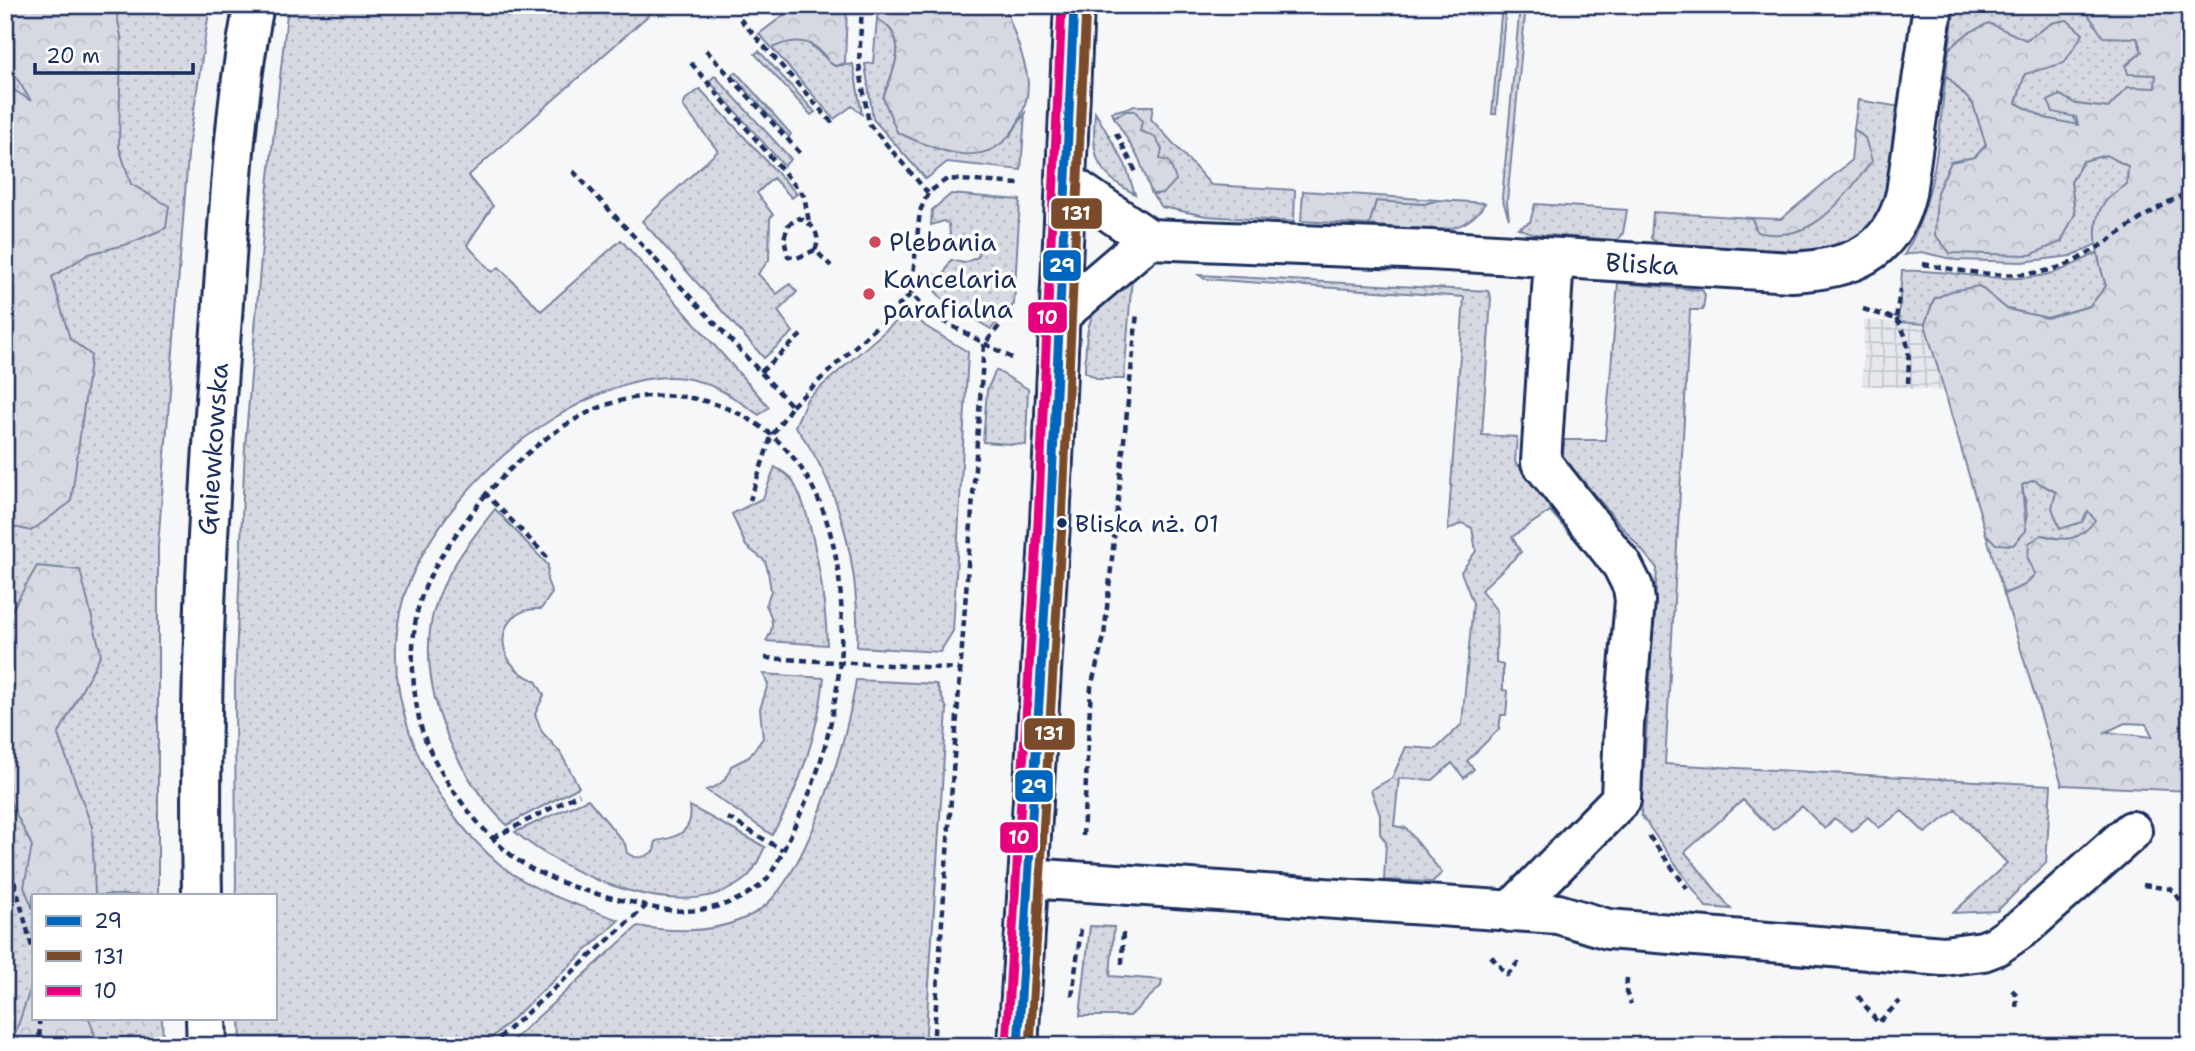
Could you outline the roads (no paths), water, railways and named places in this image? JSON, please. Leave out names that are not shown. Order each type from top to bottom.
[{"type":"street","name":"Gniewkowska","points":[[202,894],[200,779],[207,509],[228,240],[254,5]]},
{"type":"street","points":[[1018,1046],[1074,5]]},
{"type":"street","name":"Bliska","points":[[1149,239],[1792,272],[1832,268],[1867,255],[1892,231],[1903,208],[1933,5]]},
{"type":"street","points":[[1059,315],[1149,239],[1065,181]]},
{"type":"street","points":[[1510,912],[1621,799],[1624,724],[1635,601],[1633,587],[1622,565],[1541,462],[1554,259]]},
{"type":"street","points":[[1028,878],[1558,915],[1608,929],[1943,956],[1983,951],[2025,926],[2132,831]]},
{"type":"street","points":[[206,1020],[207,1046]]},
{"type":"place","name":"Plebania","points":[[875,242]]},
{"type":"place","name":"Kancelaria parafialna","points":[[869,294]]},
{"type":"place","name":"Bliska nż. 01","points":[[1062,523]]}]
